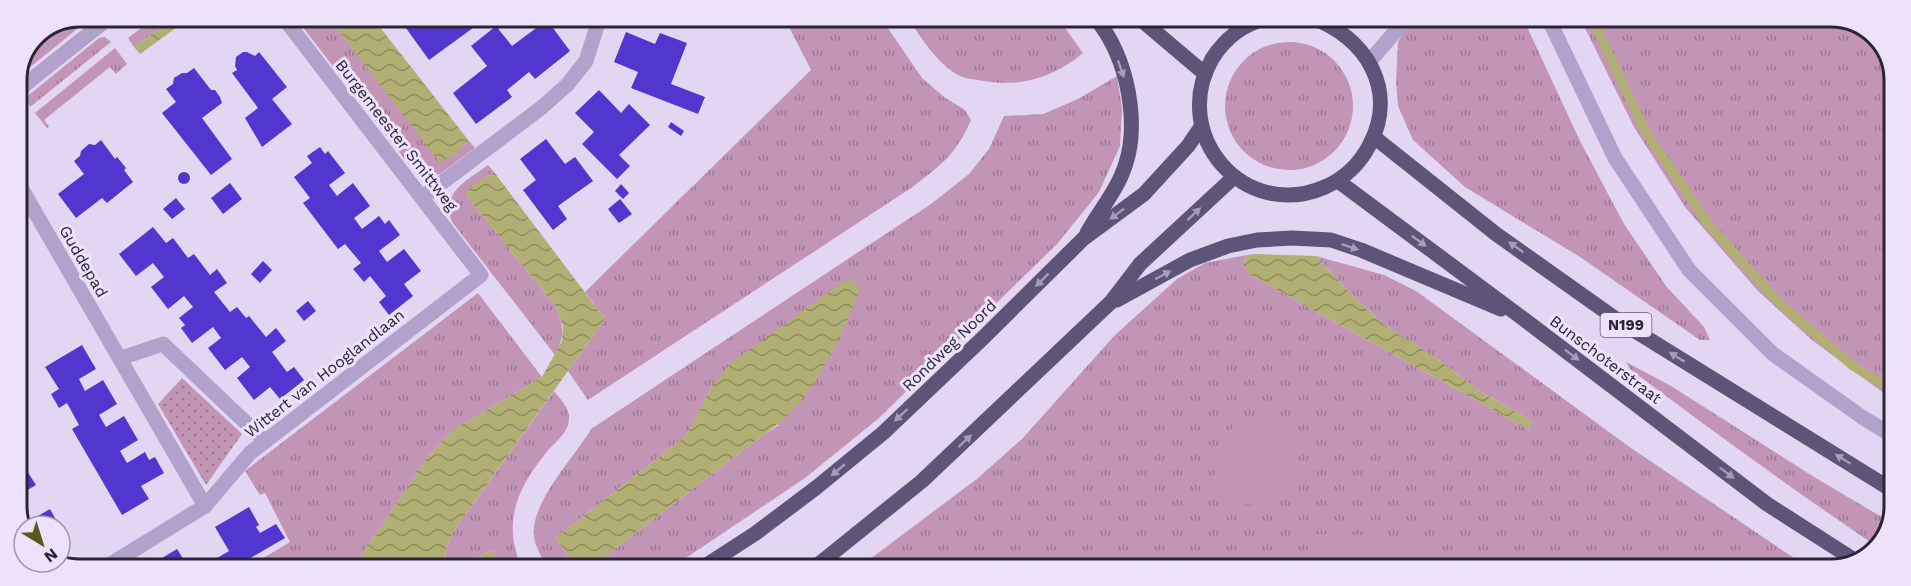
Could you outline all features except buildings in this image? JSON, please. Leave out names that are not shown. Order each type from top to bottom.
[{"type":"main road","points":[[1083,239],[1122,174],[1128,152],[1132,117],[1129,92],[1120,63],[1111,42],[1101,27]]},
{"type":"main road","points":[[1150,27],[1204,73]]},
{"type":"main road","points":[[1241,28],[1217,51],[1204,73],[1199,100],[1201,127],[1214,155],[1234,177],[1258,191],[1288,196],[1311,193],[1338,182],[1357,165],[1374,137],[1380,107],[1379,90],[1369,62],[1340,27]]},
{"type":"main road","name":"Rondweg Noord","points":[[716,559],[756,533],[883,433],[1083,239],[1144,194],[1188,146],[1201,127]]},
{"type":"main road","name":"N199","points":[[1374,137],[1496,234],[1616,319],[1884,485]]},
{"type":"main road","points":[[825,559],[922,481],[1112,302],[1140,264],[1234,177]]},
{"type":"main road","name":"Bunschoterstraat","points":[[1338,182],[1525,320],[1767,504],[1848,556]]},
{"type":"main road","points":[[1112,302],[1190,260],[1228,246],[1257,240],[1292,238],[1331,240],[1361,250],[1525,320]]},
{"type":"street","points":[[27,82],[96,27]]},
{"type":"street","name":"Burgemeester Smittweg","points":[[291,27],[481,275]]},
{"type":"street","points":[[423,197],[541,108],[567,85],[586,61],[597,27]]},
{"type":"street","points":[[1369,62],[1399,27]]},
{"type":"street","points":[[1552,27],[1615,158],[1689,270],[1773,354],[1884,430]]},
{"type":"street","name":"Guddepad","points":[[27,200],[205,506]]},
{"type":"street","name":"Wittert van Hooglandlaan","points":[[119,559],[205,506],[250,453],[481,275]]},
{"type":"street","points":[[121,358],[164,344],[265,441]]},
{"type":"green space","points":[[80,27],[28,69],[36,51],[51,36],[60,31]]},
{"type":"green space","points":[[143,27],[162,27],[134,47],[128,38]]},
{"type":"green space","points":[[303,27],[336,27],[375,77],[460,148],[469,141],[475,148],[440,174],[435,175],[422,158],[410,166]]},
{"type":"green space","points":[[789,27],[887,27],[922,78],[944,97],[965,110],[971,120],[946,159],[911,188],[588,400],[568,371],[605,319],[585,292],[811,70]]},
{"type":"green space","points":[[914,27],[1064,27],[1083,53],[1047,75],[1007,83],[960,76],[944,65]]},
{"type":"green space","points":[[1406,27],[1527,27],[1580,141],[1624,224],[1666,286],[1704,327],[1710,340],[1700,340],[1580,257],[1465,187],[1413,140],[1398,106],[1396,82],[1398,42]]},
{"type":"green space","points":[[1584,27],[1838,27],[1851,31],[1866,40],[1880,60],[1884,77],[1884,393],[1812,340],[1758,291],[1685,207],[1634,127]]},
{"type":"green space","points":[[105,37],[111,42],[30,107],[29,95],[99,38]]},
{"type":"green space","points":[[1289,42],[1314,47],[1334,61],[1348,81],[1353,106],[1348,131],[1334,151],[1314,165],[1289,170],[1264,165],[1244,151],[1230,131],[1225,106],[1230,81],[1244,61],[1264,47]]},
{"type":"green space","points":[[115,48],[127,64],[116,74],[110,67],[44,120],[49,126],[47,128],[35,113]]},
{"type":"green space","points":[[1117,76],[1122,109],[1120,146],[1099,192],[1058,243],[879,418],[805,478],[684,559],[601,559],[779,425],[712,386],[686,436],[555,538],[571,559],[542,559],[535,542],[534,528],[537,514],[553,484],[591,429],[931,204],[969,174],[989,149],[1004,116],[1043,114],[1078,99]]},
{"type":"green space","points":[[488,165],[494,172],[466,195],[556,307],[562,331],[555,355],[452,222],[449,203],[452,195],[464,182]]},
{"type":"green space","points":[[1247,255],[1243,266],[1252,276],[1528,429],[1532,421],[1478,390],[1439,360],[1385,325],[1357,300],[1316,256],[1384,275],[1416,291],[1631,448],[1796,559],[870,559],[978,478],[1022,439],[1114,336],[1177,279],[1205,263]]},
{"type":"green space","points":[[478,293],[542,377],[454,429],[430,454],[359,559],[261,559],[290,542],[265,493],[260,495],[245,471]]},
{"type":"green space","points":[[1626,362],[1671,386],[1814,477],[1883,518],[1875,535],[1869,541],[1630,369]]},
{"type":"green space","points":[[182,378],[242,434],[206,485],[158,404]]},
{"type":"green space","points":[[554,391],[569,415],[567,428],[538,463],[521,491],[513,520],[513,535],[519,559],[496,559],[492,550],[475,559],[446,559],[445,552],[453,532]]},
{"type":"green space","points":[[1256,421],[1272,424],[1286,433],[1295,447],[1298,463],[1295,479],[1286,493],[1272,502],[1256,505],[1240,502],[1226,493],[1217,479],[1214,463],[1217,447],[1226,433],[1240,424]]},
{"type":"green space","points":[[1308,534],[1439,537],[1438,559],[1308,559]]},
{"type":"water","points":[[162,27],[177,27],[140,54],[134,47]]},
{"type":"water","points":[[336,27],[380,27],[469,141],[460,148],[461,150],[440,163]]},
{"type":"water","points":[[494,172],[605,319],[453,532],[445,552],[446,559],[359,559],[430,454],[454,429],[542,377],[562,341],[563,326],[556,307],[466,195],[466,191],[482,178]]},
{"type":"water","points":[[1247,255],[1316,256],[1357,300],[1385,325],[1439,360],[1478,390],[1532,421],[1528,429],[1252,276],[1243,266]]},
{"type":"water","points":[[852,279],[860,289],[833,350],[810,389],[796,407],[780,422],[601,559],[571,559],[555,538],[686,436],[712,386],[731,363],[840,284]]},
{"type":"water","points":[[492,550],[496,559],[475,559]]},
{"type":"waterway","points":[[1596,27],[1646,133],[1709,225],[1781,305],[1853,366],[1884,385]]}]
